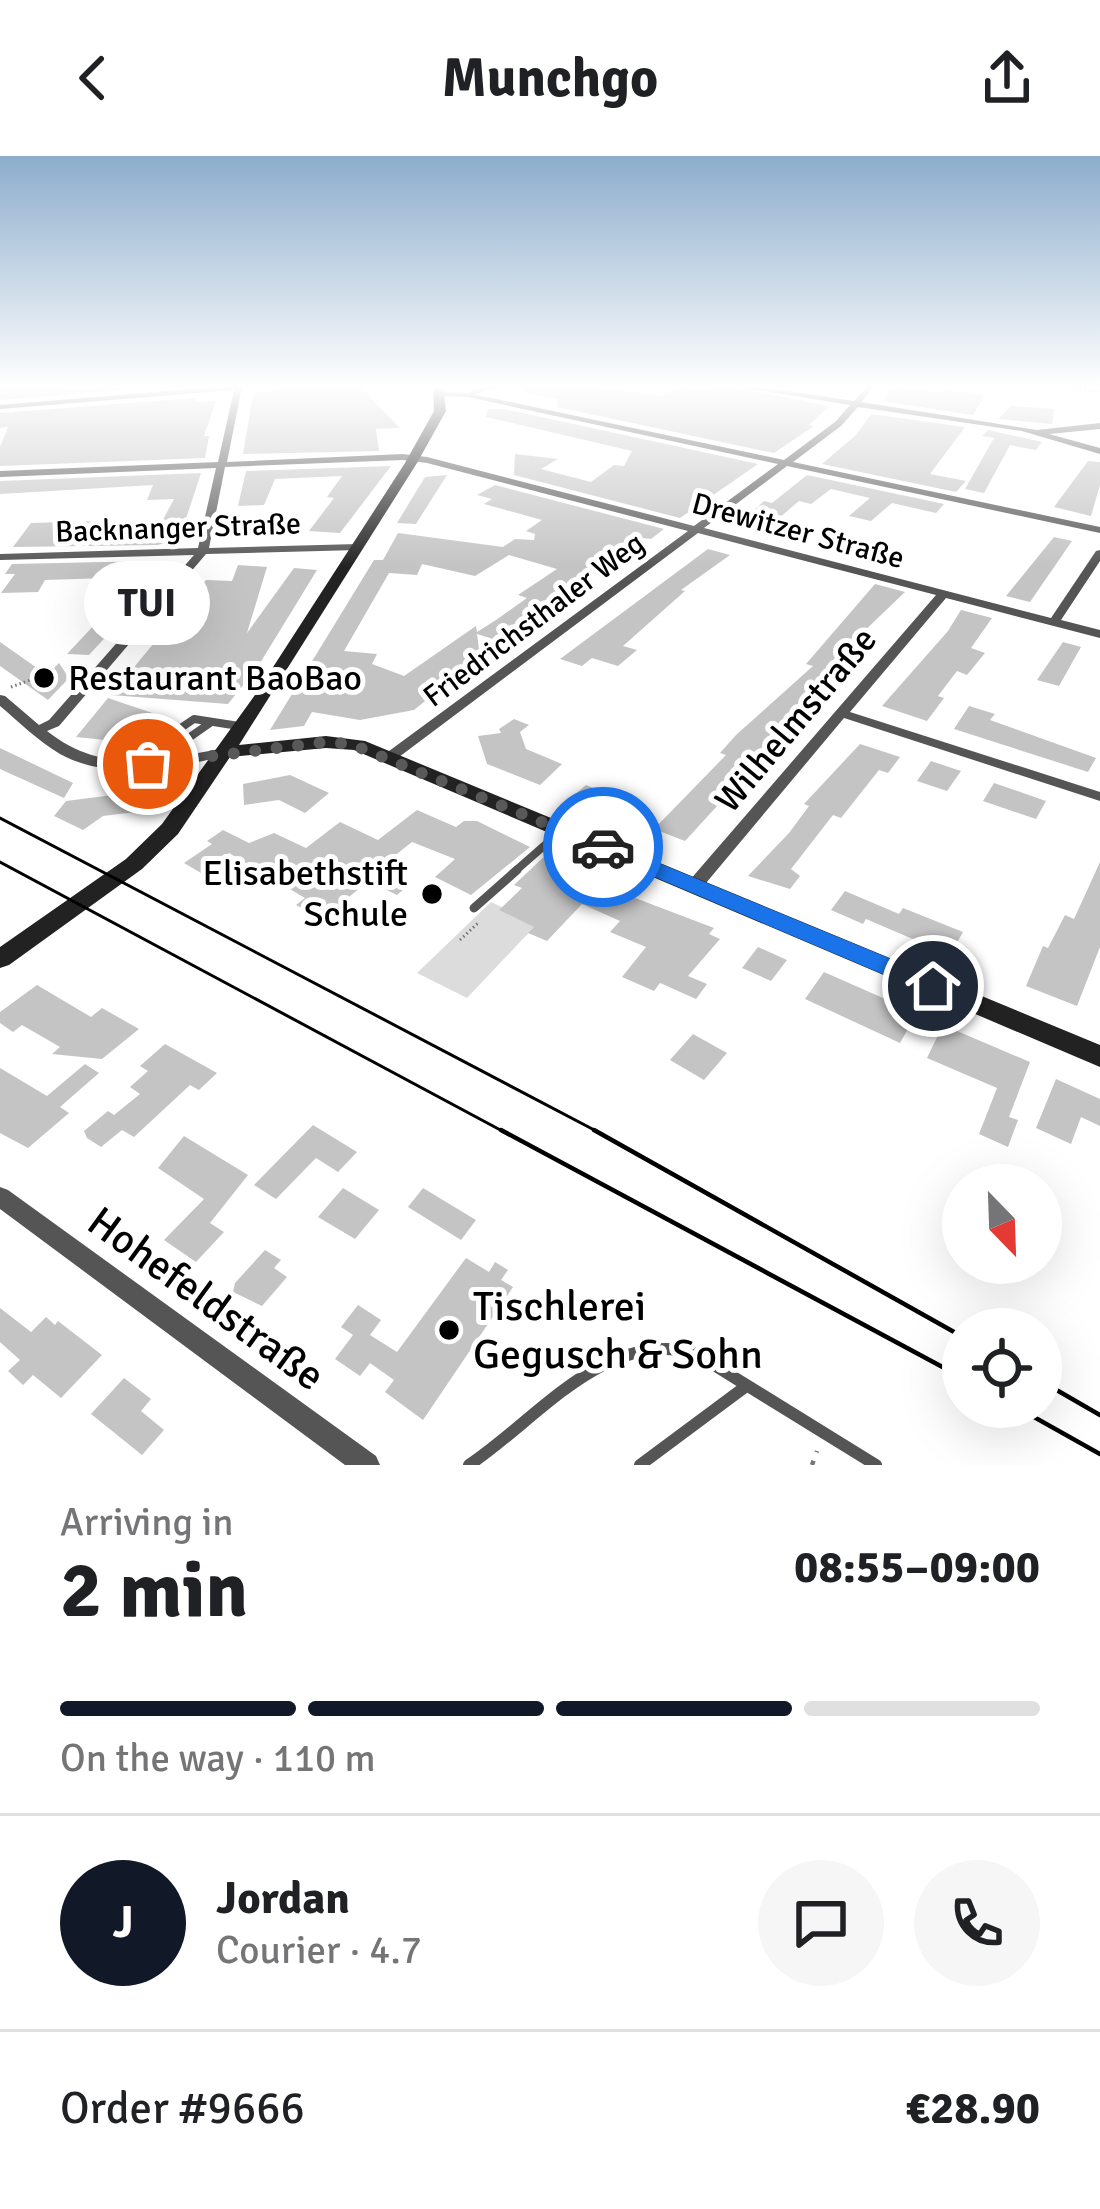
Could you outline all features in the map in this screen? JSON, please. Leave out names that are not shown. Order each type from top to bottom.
[{"type":"main road","points":[[0,958],[151,850],[225,752],[420,446]]},
{"type":"main road","points":[[225,752],[344,742],[390,757],[1100,1056]]},
{"type":"street","points":[[38,730],[54,723],[203,551],[225,446]]},
{"type":"street","points":[[707,446],[1100,530]]},
{"type":"street","name":"Friedrichsthaler Weg","points":[[390,757],[809,446]]},
{"type":"street","name":"Drewitzer Straße","points":[[0,474],[413,458],[1100,634]]},
{"type":"street","name":"Backnanger Straße","points":[[0,557],[358,547]]},
{"type":"street","points":[[1054,622],[1100,553]]},
{"type":"street","name":"Wilhelmstraße","points":[[695,885],[943,594]]},
{"type":"street","points":[[6,693],[38,730],[75,756],[108,764],[148,764],[225,752]]},
{"type":"street","points":[[841,713],[1100,797]]},
{"type":"street","name":"Hohefeldstraße","points":[[0,1197],[367,1465]]},
{"type":"lane","points":[[148,764],[154,746],[177,746],[212,723],[241,726]]},
{"type":"lane","points":[[474,908],[562,830]]},
{"type":"lane","points":[[469,1465],[520,1430],[591,1370],[646,1345],[668,1343],[693,1352],[876,1465]]},
{"type":"lane","points":[[640,1465],[745,1387]]},
{"type":"path","points":[[6,693],[53,672]]},
{"type":"shaded area","points":[[491,902],[537,924],[467,998],[417,973]]},
{"type":"building","points":[[207,446],[205,458],[0,466],[0,447]]},
{"type":"building","points":[[244,446],[378,446],[379,451],[243,454]]},
{"type":"building","points":[[611,446],[675,446],[758,464],[680,518],[514,475],[515,454],[558,459],[541,469],[591,482],[614,465],[624,466],[632,451]]},
{"type":"building","points":[[741,446],[784,446],[774,453]]},
{"type":"building","points":[[843,446],[951,446],[930,474],[966,481],[956,492],[822,464]]},
{"type":"building","points":[[989,446],[1009,446],[984,493],[965,489]]},
{"type":"building","points":[[1088,461],[1100,462],[1100,485],[1091,516],[1054,507]]},
{"type":"building","points":[[391,466],[340,533],[309,531],[334,498],[327,497],[342,476],[275,479],[264,505],[238,506],[246,471]]},
{"type":"building","points":[[201,473],[179,540],[157,545],[13,547],[31,523],[101,521],[98,529],[158,529],[174,499],[147,500],[153,485],[0,494],[0,481]]},
{"type":"building","points":[[447,475],[416,524],[397,523],[425,477]]},
{"type":"building","points":[[807,475],[944,504],[936,513],[892,503],[871,521],[849,516],[870,498],[831,489],[811,504],[799,501],[765,530],[739,524],[764,501],[772,503]]},
{"type":"building","points":[[495,485],[664,529],[651,539],[642,538],[586,578],[593,580],[502,642],[477,634],[480,657],[414,710],[360,720],[312,712],[304,726],[270,730],[374,560],[383,560],[398,533],[503,547],[515,539],[534,540],[535,534],[526,531],[542,520],[484,504],[492,499],[477,495]],"holes":[[[509,555],[557,569],[518,595],[527,598],[496,620],[477,632],[476,626],[404,676],[372,664],[377,654],[344,651],[389,573],[417,575],[422,564],[475,576]]]},
{"type":"building","points":[[1054,537],[1072,541],[1030,602],[1006,596]]},
{"type":"building","points":[[708,549],[730,555],[681,590],[685,591],[623,646],[637,650],[618,666],[592,658],[582,666],[560,659]]},
{"type":"building","points":[[150,561],[143,574],[163,575],[89,655],[67,654],[139,577],[45,580],[38,592],[1,593],[15,574],[5,574],[12,564]]},
{"type":"building","points":[[238,565],[267,567],[247,633],[294,568],[317,570],[257,668],[228,704],[111,695],[206,580],[232,581]]},
{"type":"building","points":[[875,584],[905,592],[857,638],[740,781],[685,841],[654,829],[726,755],[720,753],[736,735],[813,666],[806,664]]},
{"type":"building","points":[[961,610],[992,618],[971,648],[985,653],[967,675],[957,671],[927,721],[882,706],[948,631]]},
{"type":"building","points":[[0,642],[47,675],[59,663],[69,678],[48,700],[0,666]]},
{"type":"building","points":[[1063,642],[1081,647],[1059,686],[1037,680]]},
{"type":"building","points":[[108,698],[176,721],[155,736],[110,732],[105,740],[76,737]]},
{"type":"building","points":[[969,706],[995,714],[990,720],[1096,758],[1088,772],[954,729]]},
{"type":"building","points":[[514,719],[529,725],[520,732],[526,749],[562,764],[540,785],[487,764],[478,736],[501,733],[499,729]]},
{"type":"building","points":[[860,744],[900,757],[888,773],[879,770],[841,818],[833,815],[791,869],[800,876],[790,889],[748,876],[789,833],[809,806],[804,804]]},
{"type":"building","points":[[0,748],[73,783],[64,798],[0,769]]},
{"type":"building","points":[[931,761],[961,771],[947,791],[917,781]]},
{"type":"building","points":[[290,775],[329,793],[305,813],[279,800],[244,805],[243,784]]},
{"type":"building","points":[[994,783],[1046,801],[1036,819],[983,801]]},
{"type":"building","points":[[586,785],[637,807],[619,824],[567,801]]},
{"type":"building","points":[[152,790],[151,810],[103,816],[83,830],[54,816],[66,801]]},
{"type":"building","points":[[417,810],[456,827],[477,821],[530,847],[471,895],[435,877],[455,859],[412,842],[378,869],[410,884],[397,895],[368,881],[323,919],[296,905],[305,898],[229,853],[201,873],[184,863],[223,830],[249,843],[274,833],[306,848],[340,822],[378,840]]},
{"type":"building","points":[[547,854],[626,888],[622,893],[714,928],[709,934],[720,939],[688,976],[707,984],[696,999],[660,983],[654,991],[622,977],[646,947],[610,932],[620,921],[582,904],[547,941],[528,933],[534,927],[499,910],[522,888],[514,885]]},
{"type":"building","points":[[1100,862],[1100,947],[1077,1006],[1026,986],[1043,946],[1048,948],[1065,915],[1074,919]]},
{"type":"building","points":[[845,891],[899,914],[903,908],[963,932],[950,955],[866,919],[863,924],[831,910]]},
{"type":"building","points":[[758,947],[787,960],[771,981],[742,968]]},
{"type":"building","points":[[824,972],[917,1013],[900,1043],[805,999]]},
{"type":"building","points":[[37,985],[91,1017],[102,1008],[139,1029],[102,1059],[52,1054],[60,1047],[22,1025],[13,1032],[0,1023],[0,1012]]},
{"type":"building","points":[[943,1025],[1030,1062],[1009,1117],[1018,1120],[1008,1147],[979,1134],[997,1088],[927,1058]]},
{"type":"building","points":[[693,1034],[727,1053],[704,1080],[670,1060]]},
{"type":"building","points":[[165,1044],[217,1073],[199,1090],[190,1085],[134,1137],[122,1130],[101,1147],[87,1138],[84,1131],[108,1111],[114,1115],[140,1094],[130,1087],[148,1071],[140,1066]]},
{"type":"building","points":[[85,1064],[99,1073],[60,1107],[69,1113],[28,1148],[0,1133],[0,1068],[47,1096]]},
{"type":"building","points":[[1056,1079],[1100,1099],[1100,1126],[1081,1117],[1071,1144],[1036,1128]]},
{"type":"building","points":[[313,1125],[357,1152],[338,1172],[316,1158],[276,1199],[254,1185]]},
{"type":"building","points":[[184,1136],[248,1175],[210,1223],[224,1232],[196,1262],[164,1240],[204,1199],[158,1168]]},
{"type":"building","points":[[343,1188],[379,1210],[355,1239],[318,1217]]},
{"type":"building","points":[[423,1188],[476,1220],[461,1240],[408,1207]]},
{"type":"building","points":[[265,1250],[281,1260],[274,1268],[287,1277],[262,1306],[233,1292],[235,1283]]},
{"type":"building","name":"Tischlerei Gegusch & Sohn","points":[[466,1258],[489,1272],[495,1262],[508,1270],[501,1280],[513,1287],[423,1420],[385,1392],[394,1380],[370,1363],[360,1376],[335,1359],[353,1335],[341,1327],[358,1305],[381,1320],[370,1335],[397,1352]]},
{"type":"building","points":[[0,1308],[31,1332],[46,1317],[55,1325],[58,1321],[102,1355],[61,1398],[33,1375],[23,1385],[8,1371],[20,1360],[0,1342]]},
{"type":"building","points":[[124,1378],[151,1399],[141,1411],[164,1430],[142,1455],[91,1414]]},
{"type":"tram line","points":[[0,818],[600,1133]]},
{"type":"tram line","points":[[0,862],[506,1133]]},
{"type":"tram line","points":[[501,1130],[942,1367]]},
{"type":"tram line","points":[[594,1130],[942,1325]]},
{"type":"tram line","points":[[1062,1393],[1100,1415]]},
{"type":"tram line","points":[[1054,1428],[1100,1454]]},
{"type":"way so far","points":[[148,764],[326,742],[358,745],[603,847]]},
{"type":"place","name":"Restaurant BaoBao","points":[[44,678]]},
{"type":"place","name":"TUI","points":[[148,764]]},
{"type":"place","name":"Elisabethstift Schule","points":[[432,894]]},
{"type":"place","name":"Tischlerei Gegusch & Sohn","points":[[449,1330]]},
{"type":"route","points":[[603,847],[933,986]]}]
